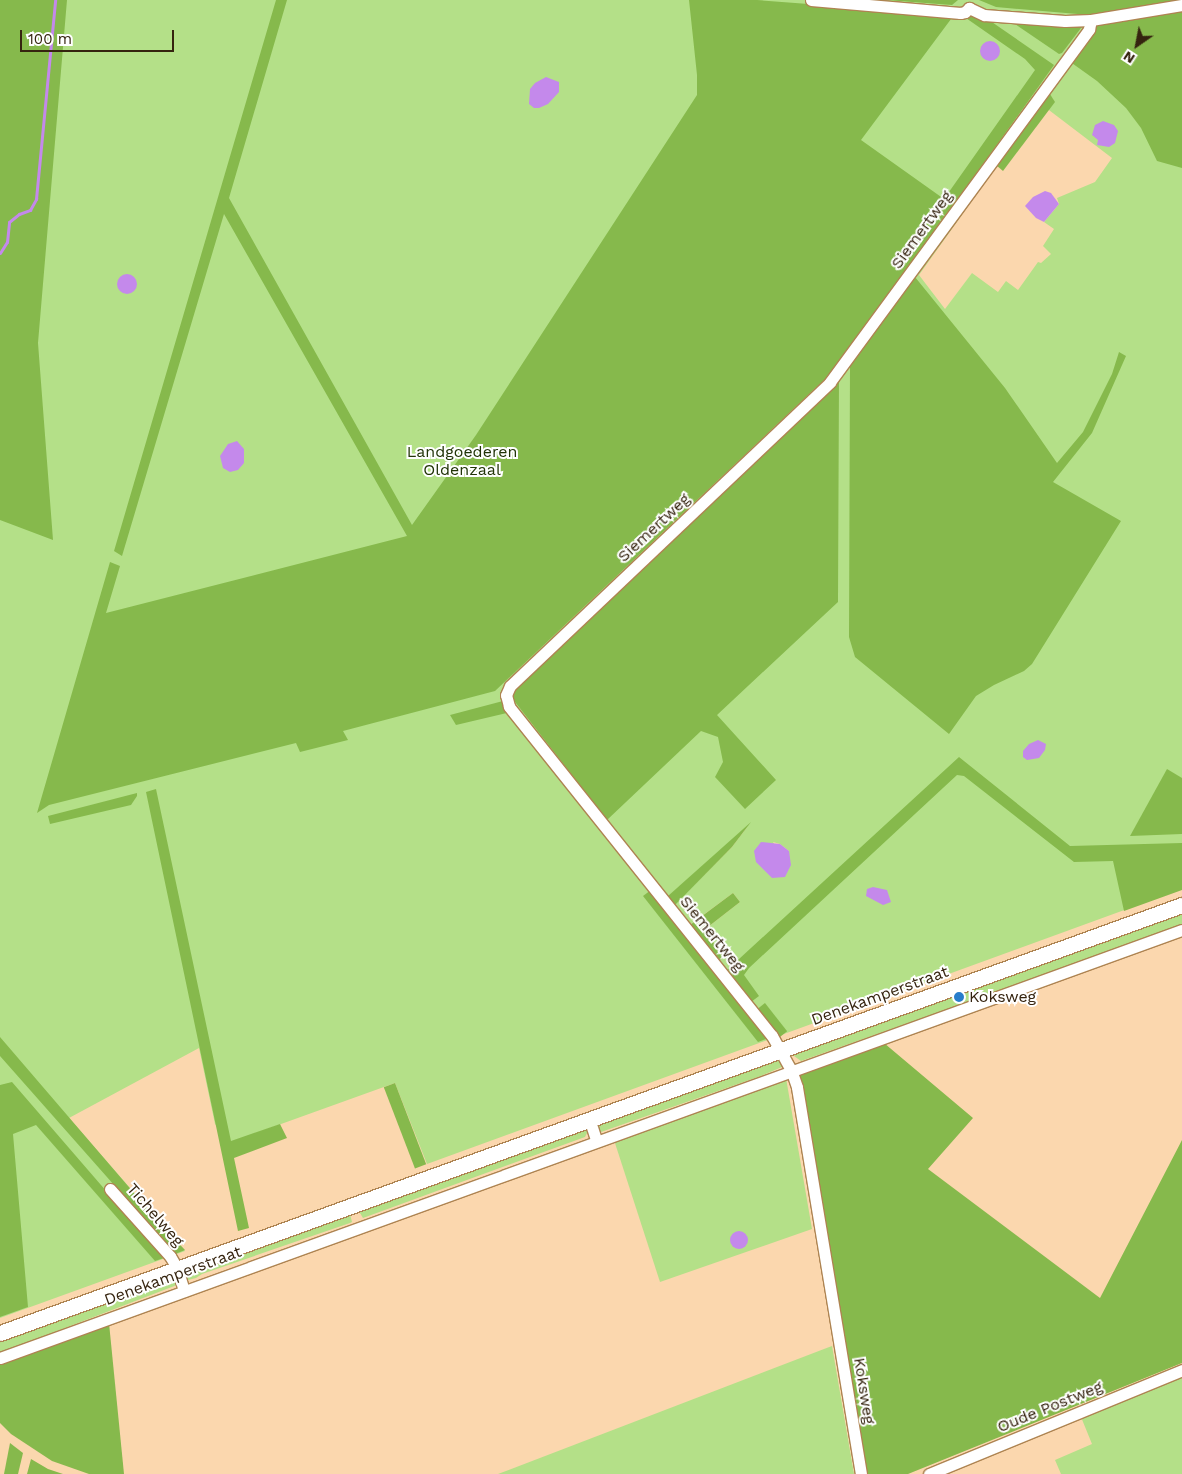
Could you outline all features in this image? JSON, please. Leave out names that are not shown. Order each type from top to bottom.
[{"type":"main road","name":"Denekamperstraat","points":[[0,1333],[589,1118],[781,1051],[1182,905]]},
{"type":"street","points":[[812,0],[960,12],[965,12],[970,4],[977,14],[998,17],[1091,20],[1182,5]]},
{"type":"street","name":"Siemertweg","points":[[781,1051],[727,979],[509,706],[506,698],[507,691],[830,382],[1089,29],[1091,20]]},
{"type":"street","name":"Denekamperstraat","points":[[0,1358],[596,1140],[1182,930]]},
{"type":"street","name":"Koksweg","points":[[781,1051],[797,1087],[861,1474]]},
{"type":"street","points":[[589,1118],[596,1140]]},
{"type":"street","name":"Tichelweg","points":[[110,1189],[170,1256],[177,1268],[184,1290]]},
{"type":"street","points":[[354,1205],[358,1227]]},
{"type":"street","name":"Oude Postweg","points":[[930,1474],[1182,1370]]},
{"type":"green space","name":"Landgoederen Oldenzaal","points":[[0,0],[1182,0],[1182,889],[427,1164],[395,1083],[231,1142],[215,1124],[199,1048],[69,1118],[185,1251],[0,1318]],"holes":[[[1041,104],[1112,158],[1095,182],[1057,198],[1059,204],[1044,222],[1054,229],[1043,246],[1051,254],[1041,263],[1038,262],[1018,290],[1006,281],[998,292],[972,273],[945,309],[919,275]],[[748,826],[732,847],[675,904]],[[773,842],[780,844],[789,851],[789,870]],[[733,893],[740,902],[704,930],[724,956],[720,960],[691,924]]]},
{"type":"green space","points":[[0,0],[67,0],[38,343],[53,540],[0,520]]},
{"type":"green space","points":[[276,0],[287,0],[229,198],[412,525],[476,435],[697,95],[697,75],[689,0],[757,0],[954,15],[861,140],[944,199],[1035,70],[1025,59],[963,16],[986,18],[1054,65],[901,279],[826,378],[495,691],[343,731],[348,740],[300,752],[296,743],[49,805],[37,813],[110,562],[120,566],[106,613],[407,536],[224,214],[122,556],[114,551]]},
{"type":"green space","points":[[886,0],[958,0],[952,5]]},
{"type":"green space","points":[[979,0],[1182,0],[1101,16],[996,7]]},
{"type":"green space","points":[[1182,11],[1182,168],[1157,161],[1141,128],[1126,108],[1097,81],[1069,61],[1098,25],[1136,15]]},
{"type":"green space","points":[[1009,20],[1081,28],[1062,53],[1059,54]]},
{"type":"green space","points":[[1048,91],[1055,102],[1003,171],[996,165]]},
{"type":"green space","points":[[915,277],[1005,388],[1057,463],[1083,432],[1112,374],[1119,352],[1126,356],[1092,433],[1053,482],[1121,521],[1032,664],[1024,671],[976,696],[949,734],[855,657],[849,637],[850,364]]},
{"type":"green space","points":[[839,378],[838,602],[717,715],[776,780],[745,809],[715,777],[723,762],[718,737],[701,731],[607,820],[512,698],[512,690]]},
{"type":"green space","points":[[503,701],[511,712],[456,725],[450,715]]},
{"type":"green space","points":[[959,757],[1070,846],[1182,843],[1182,890],[1124,911],[1113,861],[1074,862],[964,776],[957,775],[749,968],[744,975],[759,996],[751,1002],[726,971]]},
{"type":"green space","points":[[1167,769],[1182,778],[1182,834],[1130,836]]},
{"type":"green space","points":[[156,789],[231,1141],[280,1124],[287,1138],[234,1158],[249,1228],[238,1231],[146,792]]},
{"type":"green space","points":[[137,793],[131,805],[50,824],[48,816]]},
{"type":"green space","points":[[751,822],[732,847],[675,905],[668,896]]},
{"type":"green space","points":[[651,890],[766,1036],[766,1039],[758,1042],[643,896]]},
{"type":"green space","points":[[733,893],[740,902],[704,930],[724,956],[719,961],[690,925]]},
{"type":"green space","points":[[1182,910],[1182,926],[801,1061],[794,1056],[795,1051]]},
{"type":"green space","points":[[765,1003],[787,1031],[779,1038],[757,1009]]},
{"type":"green space","points":[[0,1037],[185,1250],[175,1254],[0,1056]]},
{"type":"green space","points":[[884,1043],[973,1118],[928,1169],[1100,1298],[1182,1140],[1182,1363],[908,1474],[867,1474],[798,1077],[799,1073]]},
{"type":"green space","points":[[777,1057],[783,1062],[782,1067],[761,1076],[601,1132],[595,1124]]},
{"type":"green space","points":[[786,1078],[812,1229],[660,1282],[614,1140]]},
{"type":"green space","points":[[12,1082],[164,1258],[155,1261],[36,1125],[13,1134],[28,1307],[0,1317],[0,1085]]},
{"type":"green space","points":[[395,1083],[426,1164],[415,1169],[384,1087]]},
{"type":"green space","points":[[586,1127],[588,1131],[585,1137],[363,1218],[360,1213],[360,1208]]},
{"type":"green space","points":[[350,1214],[352,1222],[350,1223],[202,1274],[196,1278],[188,1280],[186,1275],[187,1271]]},
{"type":"green space","points":[[174,1276],[177,1285],[0,1353],[0,1339]]},
{"type":"green space","points":[[109,1323],[124,1474],[89,1474],[52,1461],[11,1434],[0,1423],[0,1363]]},
{"type":"green space","points":[[832,1346],[854,1474],[498,1474],[824,1349]]},
{"type":"green space","points":[[1182,1376],[1182,1474],[1061,1474],[1055,1460],[1092,1444],[1081,1417]]},
{"type":"green space","points":[[10,1443],[23,1453],[18,1474],[4,1474]]},
{"type":"green space","points":[[31,1459],[48,1469],[63,1474],[27,1474]]},
{"type":"shaded area","points":[[986,41],[994,41],[1000,47],[1000,55],[994,61],[986,61],[980,55],[980,47]]},
{"type":"shaded area","points":[[546,77],[559,82],[559,92],[548,104],[534,108],[529,104],[530,89],[535,83]]},
{"type":"shaded area","points":[[1103,121],[1114,125],[1118,131],[1115,143],[1109,147],[1097,145],[1098,140],[1092,135],[1095,125]]},
{"type":"shaded area","points":[[1045,191],[1051,193],[1059,204],[1044,222],[1036,218],[1025,206],[1033,197]]},
{"type":"shaded area","points":[[127,274],[134,277],[137,284],[134,291],[127,294],[120,291],[117,284],[120,277]]},
{"type":"shaded area","points":[[237,441],[244,449],[244,463],[238,470],[230,472],[223,468],[220,456],[228,444]]},
{"type":"shaded area","points":[[1038,740],[1046,744],[1045,750],[1039,758],[1027,760],[1023,757],[1023,751],[1029,744]]},
{"type":"shaded area","points":[[761,842],[780,844],[789,851],[791,865],[785,877],[772,878],[756,862],[754,851]]},
{"type":"shaded area","points":[[873,887],[887,890],[891,902],[883,905],[866,896],[867,889]]},
{"type":"shaded area","points":[[735,1231],[743,1231],[748,1236],[746,1247],[735,1249],[730,1244],[730,1236]]},
{"type":"waterway","points":[[0,253],[7,242],[9,222],[19,214],[30,210],[36,199],[55,0]]},
{"type":"place","name":"Koksweg","points":[[959,997]]}]
